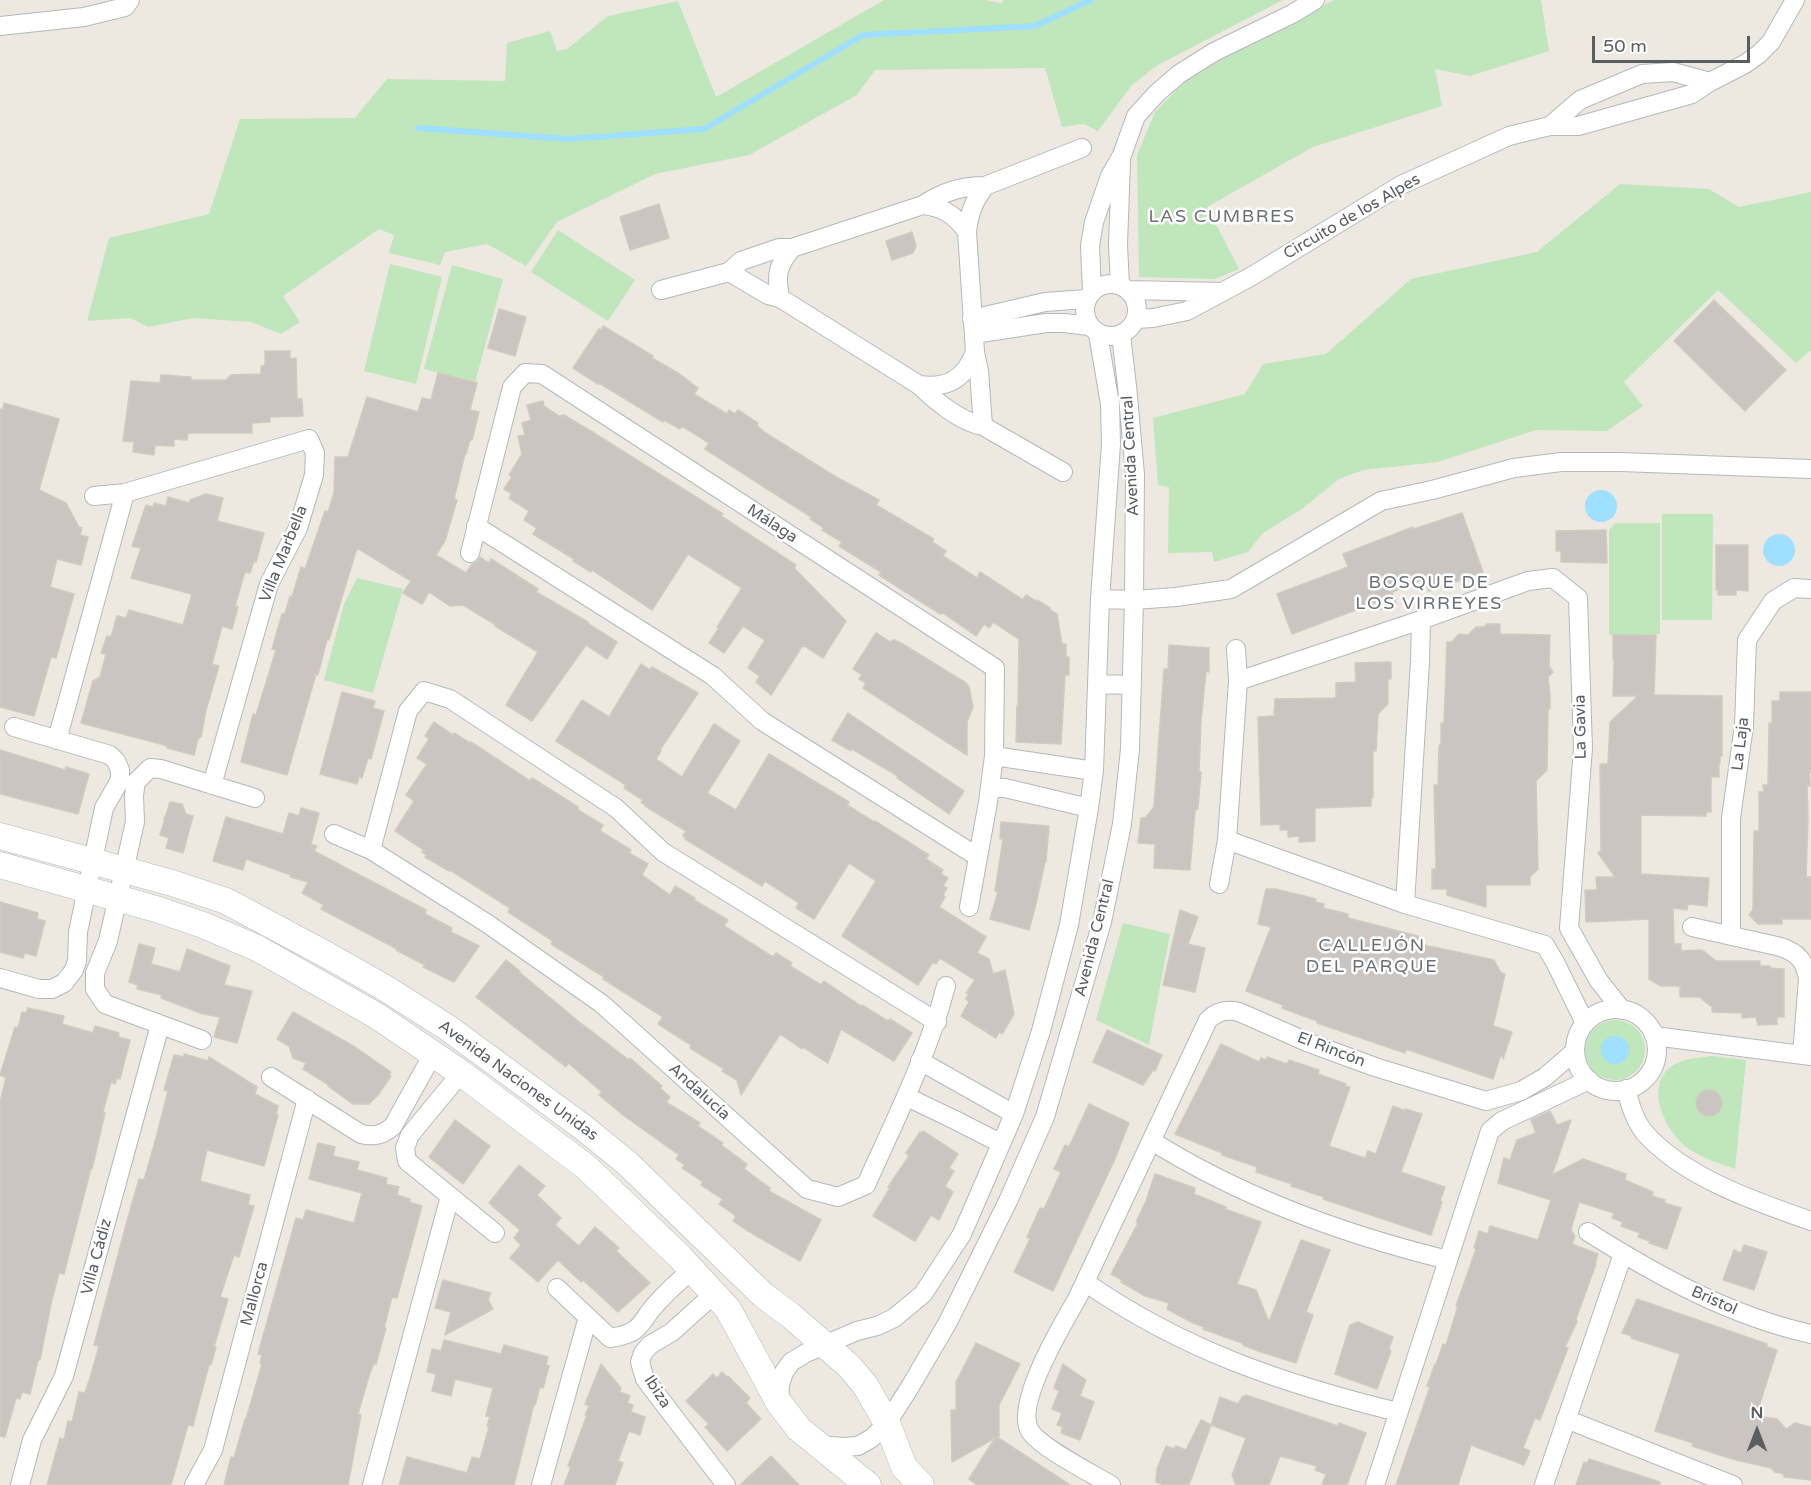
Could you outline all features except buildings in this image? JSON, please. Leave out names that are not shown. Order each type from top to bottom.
[{"type":"street","points":[[0,26],[84,17],[125,8],[130,0]]},
{"type":"street","points":[[1094,330],[1085,317],[1084,308],[1089,295],[1090,246],[1094,222],[1110,176],[1122,154],[1136,116],[1179,74],[1214,52],[1292,14],[1315,0]]},
{"type":"street","name":"Circuito de los Alpes","points":[[1136,319],[1187,311],[1224,292],[1401,185],[1509,136],[1550,126],[1578,126],[1692,94],[1710,81],[1745,64],[1759,54],[1771,42],[1795,0]]},
{"type":"street","name":"Circuito de los Alpes","points":[[1550,126],[1581,100],[1642,74],[1673,72],[1710,81]]},
{"type":"street","points":[[660,290],[729,272],[741,261],[779,248],[792,248],[923,205],[951,190],[985,186],[1082,148]]},
{"type":"street","points":[[974,335],[1046,323],[1064,323],[1094,330],[1109,337],[1120,335],[1130,329],[1136,319],[1137,309],[1135,298],[1124,287],[1118,245],[1122,154]]},
{"type":"street","points":[[983,426],[967,232],[968,215],[975,199],[985,186]]},
{"type":"street","points":[[923,205],[949,212],[967,232]]},
{"type":"street","points":[[780,298],[777,272],[792,248]]},
{"type":"street","points":[[729,272],[768,295],[780,298],[919,385],[932,398],[973,424],[983,426],[1063,472]]},
{"type":"street","points":[[974,335],[1045,302],[1089,295],[1100,286],[1110,284],[1124,287],[1224,292]]},
{"type":"street","name":"Avenida Central","points":[[779,1403],[780,1385],[784,1372],[791,1362],[857,1331],[877,1326],[894,1318],[922,1294],[962,1234],[1014,1114],[1041,1031],[1069,925],[1094,771],[1100,599],[1111,444],[1110,404],[1094,330]]},
{"type":"street","points":[[919,385],[932,387],[958,378],[968,368],[974,335]]},
{"type":"street","name":"Avenida Central","points":[[819,1445],[858,1446],[872,1438],[887,1423],[948,1322],[1008,1201],[1045,1117],[1102,922],[1122,824],[1130,749],[1132,685],[1135,474],[1120,335]]},
{"type":"street","name":"Málaga","points":[[470,553],[512,387],[525,373],[542,374],[995,668],[994,756]]},
{"type":"street","name":"Villa Marbella","points":[[94,496],[125,493],[309,439],[315,453],[314,475],[298,528],[269,584],[212,785]]},
{"type":"street","points":[[1111,444],[1133,443]]},
{"type":"street","points":[[1100,599],[1134,600],[1231,590],[1381,501],[1514,468],[1561,462],[1621,462],[1811,470]]},
{"type":"street","points":[[57,740],[125,493]]},
{"type":"street","points":[[476,526],[713,676],[762,721],[978,857]]},
{"type":"street","name":"La Gavia","points":[[1238,681],[1421,620],[1528,581],[1553,578],[1578,598],[1583,748],[1569,928],[1599,981],[1622,1010]]},
{"type":"street","name":"La Laja","points":[[1731,936],[1731,818],[1744,726],[1747,640],[1773,601],[1794,588],[1811,589]]},
{"type":"street","points":[[1405,904],[1421,620]]},
{"type":"street","points":[[1219,884],[1227,840],[1238,681],[1236,649]]},
{"type":"street","points":[[1097,684],[1132,685]]},
{"type":"street","points":[[371,849],[408,711],[424,691],[450,699],[616,808],[663,852],[937,1022]]},
{"type":"street","points":[[2,984],[52,989],[59,987],[69,978],[76,961],[76,939],[104,808],[120,780],[120,770],[110,755],[14,728]]},
{"type":"street","points":[[969,907],[994,756],[1094,771]]},
{"type":"street","points":[[202,1040],[105,1004],[94,989],[94,973],[108,941],[135,819],[136,782],[146,771],[150,768],[161,769],[255,798]]},
{"type":"street","points":[[990,788],[1005,788],[1089,808]]},
{"type":"street","name":"Andalucía","points":[[334,834],[371,849],[488,924],[602,1004],[807,1189],[838,1197],[866,1185],[907,1097],[920,1060]]},
{"type":"street","name":"Avenida Naciones Unidas","points":[[0,836],[124,869],[226,901],[327,954],[448,1028],[584,1128],[645,1180],[763,1295],[849,1366],[865,1385],[887,1423],[904,1467],[921,1485]]},
{"type":"street","points":[[1227,840],[1405,904],[1545,945],[1585,1023]]},
{"type":"street","name":"Avenida Naciones Unidas","points":[[0,864],[117,897],[203,925],[257,948],[377,1016],[461,1073],[586,1167],[692,1269],[728,1310],[779,1403],[799,1429],[868,1485]]},
{"type":"street","points":[[1654,1036],[1806,1055],[1808,979],[1802,959],[1793,951],[1781,947],[1692,927]]},
{"type":"street","points":[[946,986],[937,1022],[920,1060],[1014,1114]]},
{"type":"street","name":"El Rincón","points":[[1111,1485],[1042,1443],[1032,1433],[1026,1418],[1029,1403],[1046,1355],[1077,1299],[1203,1027],[1214,1014],[1230,1010],[1239,1012],[1307,1042],[1375,1067],[1486,1101],[1521,1091],[1545,1077],[1575,1051]]},
{"type":"street","points":[[1622,1010],[1642,1018],[1650,1026],[1657,1049],[1655,1063],[1648,1075],[1638,1084],[1626,1089],[1606,1089],[1589,1080],[1579,1067],[1575,1051],[1576,1041],[1585,1023],[1602,1012],[1622,1010]]},
{"type":"street","points":[[405,1035],[421,1011]]},
{"type":"street","name":"Villa Cádiz","points":[[20,1485],[32,1440],[64,1376],[160,1025]]},
{"type":"street","points":[[1041,1031],[1068,1041]]},
{"type":"street","points":[[271,1077],[362,1134],[378,1135],[393,1126],[433,1054]]},
{"type":"street","points":[[461,1073],[410,1135],[405,1148],[407,1161],[495,1233]]},
{"type":"street","points":[[1375,1485],[1490,1131],[1502,1121],[1589,1080]]},
{"type":"street","points":[[1626,1089],[1634,1117],[1644,1131],[1677,1160],[1744,1197],[1811,1221]]},
{"type":"street","points":[[907,1097],[1000,1143]]},
{"type":"street","name":"Mallorca","points":[[194,1485],[213,1450],[307,1100]]},
{"type":"street","points":[[1152,1140],[1178,1157],[1217,1177],[1306,1217],[1380,1242],[1448,1260]]},
{"type":"street","points":[[625,1204],[645,1180]]},
{"type":"street","points":[[372,1485],[450,1197]]},
{"type":"street","name":"Bristol","points":[[1588,1232],[1623,1254],[1705,1298],[1776,1325],[1811,1334]]},
{"type":"street","points":[[1544,1485],[1623,1254]]},
{"type":"street","points":[[557,1288],[610,1338],[635,1331],[641,1326],[655,1305],[692,1269]]},
{"type":"street","points":[[1085,1282],[1130,1312],[1218,1356],[1284,1382],[1398,1412]]},
{"type":"street","name":"Ibiza","points":[[714,1294],[672,1332],[650,1345],[643,1353],[640,1362],[645,1379],[719,1481]]},
{"type":"street","points":[[541,1485],[588,1317]]},
{"type":"street","points":[[1566,1419],[1733,1485]]},
{"type":"green space","points":[[884,0],[984,0],[1001,3],[1004,0],[1283,0],[1156,66],[1131,86],[1098,131],[1084,124],[1062,127],[1045,68],[875,70],[857,95],[749,155],[655,174],[557,222],[526,266],[487,244],[445,252],[440,265],[389,253],[394,235],[379,229],[283,296],[300,322],[281,334],[251,322],[194,318],[148,327],[130,318],[87,321],[109,238],[209,214],[240,119],[355,118],[387,79],[505,81],[507,43],[550,31],[557,51],[567,49],[608,16],[678,1],[716,97]]},
{"type":"green space","points":[[1334,0],[1541,0],[1549,51],[1470,76],[1435,69],[1442,106],[1313,147],[1207,207],[1239,269],[1215,279],[1139,277],[1137,155],[1155,112],[1190,76]]},
{"type":"green space","points":[[1620,184],[1709,189],[1739,207],[1811,192],[1811,350],[1796,363],[1718,290],[1624,382],[1643,406],[1607,431],[1536,430],[1438,462],[1363,470],[1339,479],[1302,509],[1263,533],[1248,552],[1214,562],[1212,552],[1168,553],[1169,487],[1158,485],[1153,418],[1245,394],[1263,364],[1326,354],[1411,279],[1537,252]]},
{"type":"green space","points":[[558,230],[635,280],[608,321],[531,272]]},
{"type":"green space","points":[[390,264],[442,277],[416,384],[364,371]]},
{"type":"green space","points":[[452,265],[503,279],[475,383],[424,369]]},
{"type":"green space","points":[[1662,514],[1713,514],[1712,620],[1662,620]]},
{"type":"green space","points":[[1615,523],[1660,523],[1660,634],[1609,635],[1609,530]]},
{"type":"green space","points":[[357,578],[403,589],[373,693],[324,680],[344,604]]},
{"type":"green space","points":[[1123,923],[1170,934],[1149,1045],[1096,1020]]},
{"type":"green space","points":[[1609,1020],[1621,1020],[1632,1025],[1640,1033],[1645,1050],[1643,1062],[1632,1075],[1621,1080],[1609,1080],[1598,1075],[1590,1067],[1585,1056],[1585,1044],[1590,1033],[1598,1025]]},
{"type":"green space","points":[[1712,1056],[1746,1060],[1735,1169],[1702,1156],[1683,1144],[1674,1134],[1661,1111],[1659,1086],[1663,1075],[1677,1063]]},
{"type":"water","points":[[1601,490],[1612,495],[1617,506],[1612,517],[1601,522],[1590,517],[1585,506],[1590,495]]},
{"type":"water","points":[[1779,534],[1791,538],[1795,550],[1791,562],[1779,566],[1767,562],[1763,550],[1767,538]]},
{"type":"water","points":[[1615,1036],[1625,1040],[1629,1050],[1625,1060],[1615,1064],[1605,1060],[1601,1050],[1605,1040]]},
{"type":"waterway","points":[[418,128],[568,139],[704,129],[863,35],[1035,26],[1091,0]]},
{"type":"district","name":"LAS CUMBRES","points":[[1222,217]]},
{"type":"district","name":"BOSQUE DE LOS VIRREYES","points":[[1429,593]]},
{"type":"district","name":"CALLEJÓN DEL PARQUE","points":[[1372,956]]}]
